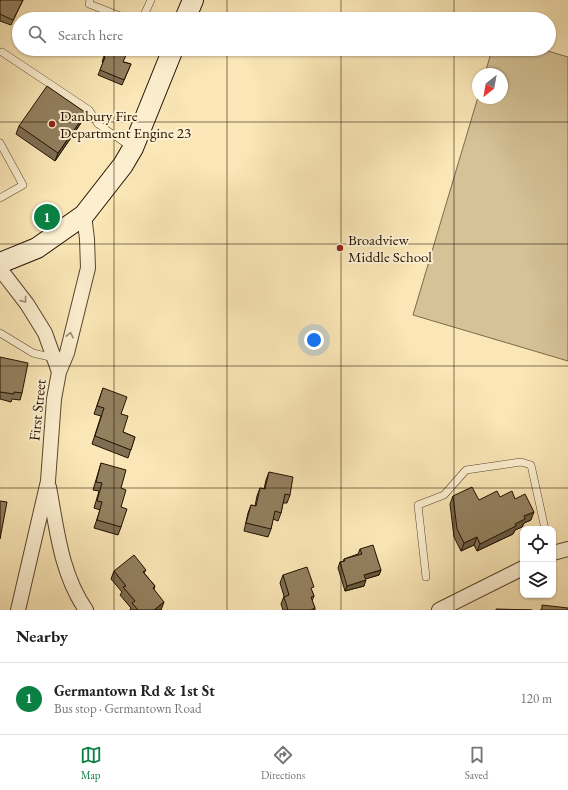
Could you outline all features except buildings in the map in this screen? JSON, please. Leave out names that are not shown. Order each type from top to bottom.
[{"type":"main road","points":[[188,12],[193,0]]},
{"type":"main road","points":[[0,263],[37,248],[84,215],[123,166],[133,148],[170,56]]},
{"type":"street","name":"First Street","points":[[18,610],[48,481],[54,399],[59,372],[67,353],[88,268],[84,215]]},
{"type":"street","points":[[0,269],[27,304],[45,333],[59,372]]},
{"type":"street","points":[[48,481],[62,559],[77,597],[86,610]]},
{"type":"street","points":[[556,552],[568,549]]},
{"type":"street","points":[[439,610],[520,570]]},
{"type":"lane","points":[[90,0],[89,4],[110,12]]},
{"type":"lane","points":[[145,12],[151,0]]},
{"type":"lane","points":[[2,52],[89,110],[98,124],[133,148]]},
{"type":"lane","points":[[0,143],[23,185],[0,198]]},
{"type":"lane","points":[[0,333],[33,353],[54,358]]},
{"type":"lane","points":[[426,577],[418,505],[444,495],[466,470],[521,462],[531,465],[544,526]]},
{"type":"shaded area","points":[[556,53],[568,57],[568,361],[413,315],[476,104],[508,104],[508,68],[487,68],[490,56],[556,56]]},
{"type":"place","name":"Danbury Fire Department Engine 23","points":[[52,124]]},
{"type":"place","name":"Germantown Rd & 1st St","points":[[47,217]]},
{"type":"place","name":"Broadview Middle School","points":[[340,248]]}]
